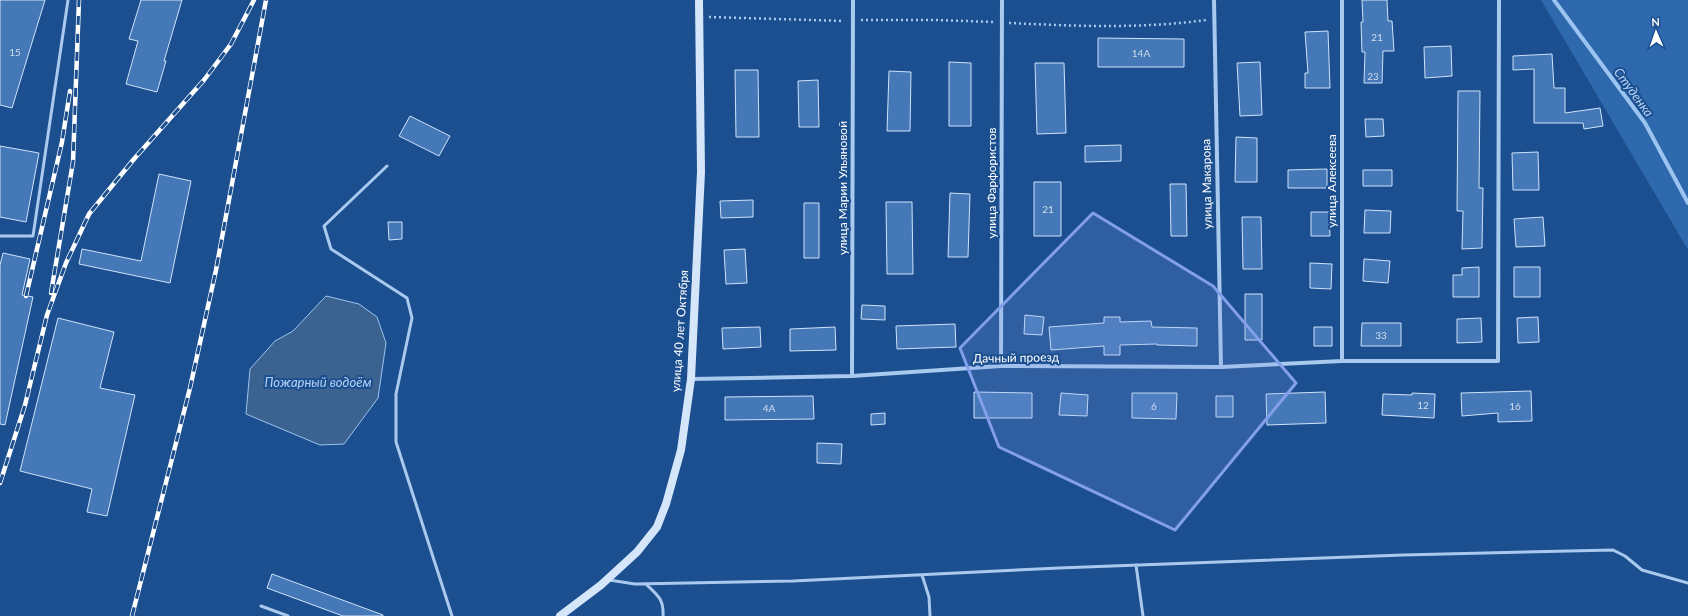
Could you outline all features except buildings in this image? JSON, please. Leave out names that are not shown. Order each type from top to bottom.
[{"type":"street","name":"улица 40 лет Октября","points":[[560,616],[607,580],[637,552],[657,527],[666,504],[680,450],[691,379],[702,172],[699,0]]},
{"type":"street","name":"улица Марии Ульяновой","points":[[852,376],[853,0]]},
{"type":"street","name":"улица Фарфористов","points":[[1001,366],[1002,0]]},
{"type":"street","name":"улица Макарова","points":[[1214,0],[1221,367]]},
{"type":"street","name":"улица Алексеева","points":[[1342,0],[1342,361]]},
{"type":"street","name":"Дачный проезд","points":[[691,379],[852,376],[1001,366],[1221,367],[1342,361],[1498,361],[1499,0]]},
{"type":"lane","points":[[0,236],[34,236],[68,0]]},
{"type":"lane","points":[[387,166],[324,226],[331,249],[407,298],[412,318],[396,394],[396,442],[452,616]]},
{"type":"lane","points":[[607,580],[635,584],[793,581],[1136,565],[1403,555],[1613,550],[1625,556],[1642,570],[1688,583]]},
{"type":"lane","points":[[1136,565],[1144,616]]},
{"type":"lane","points":[[922,575],[929,597],[930,616]]},
{"type":"lane","points":[[646,584],[659,597],[664,605],[663,616]]},
{"type":"lane","points":[[261,606],[288,616]]},
{"type":"path","points":[[699,17],[936,20],[1066,26],[1175,25],[1214,19]]},
{"type":"highlighted area","points":[[1093,213],[1213,286],[1296,383],[1175,530],[999,447],[960,348]]},
{"type":"shaded area","points":[[1541,0],[1688,0],[1688,250]]},
{"type":"water","name":"Пожарный водоём","points":[[326,296],[359,304],[377,317],[386,343],[378,398],[344,444],[320,445],[246,414],[250,369],[275,341],[293,331]]},
{"type":"waterway","name":"Студенка","points":[[1554,0],[1645,123],[1688,203]]},
{"type":"railway","points":[[51,293],[73,162],[79,0]]},
{"type":"railway","points":[[0,483],[25,405],[47,315],[66,263],[89,214],[134,159],[204,80],[231,44],[254,0]]},
{"type":"railway","points":[[132,616],[190,388],[216,270],[266,0]]},
{"type":"railway","points":[[26,296],[62,142],[70,91]]}]
